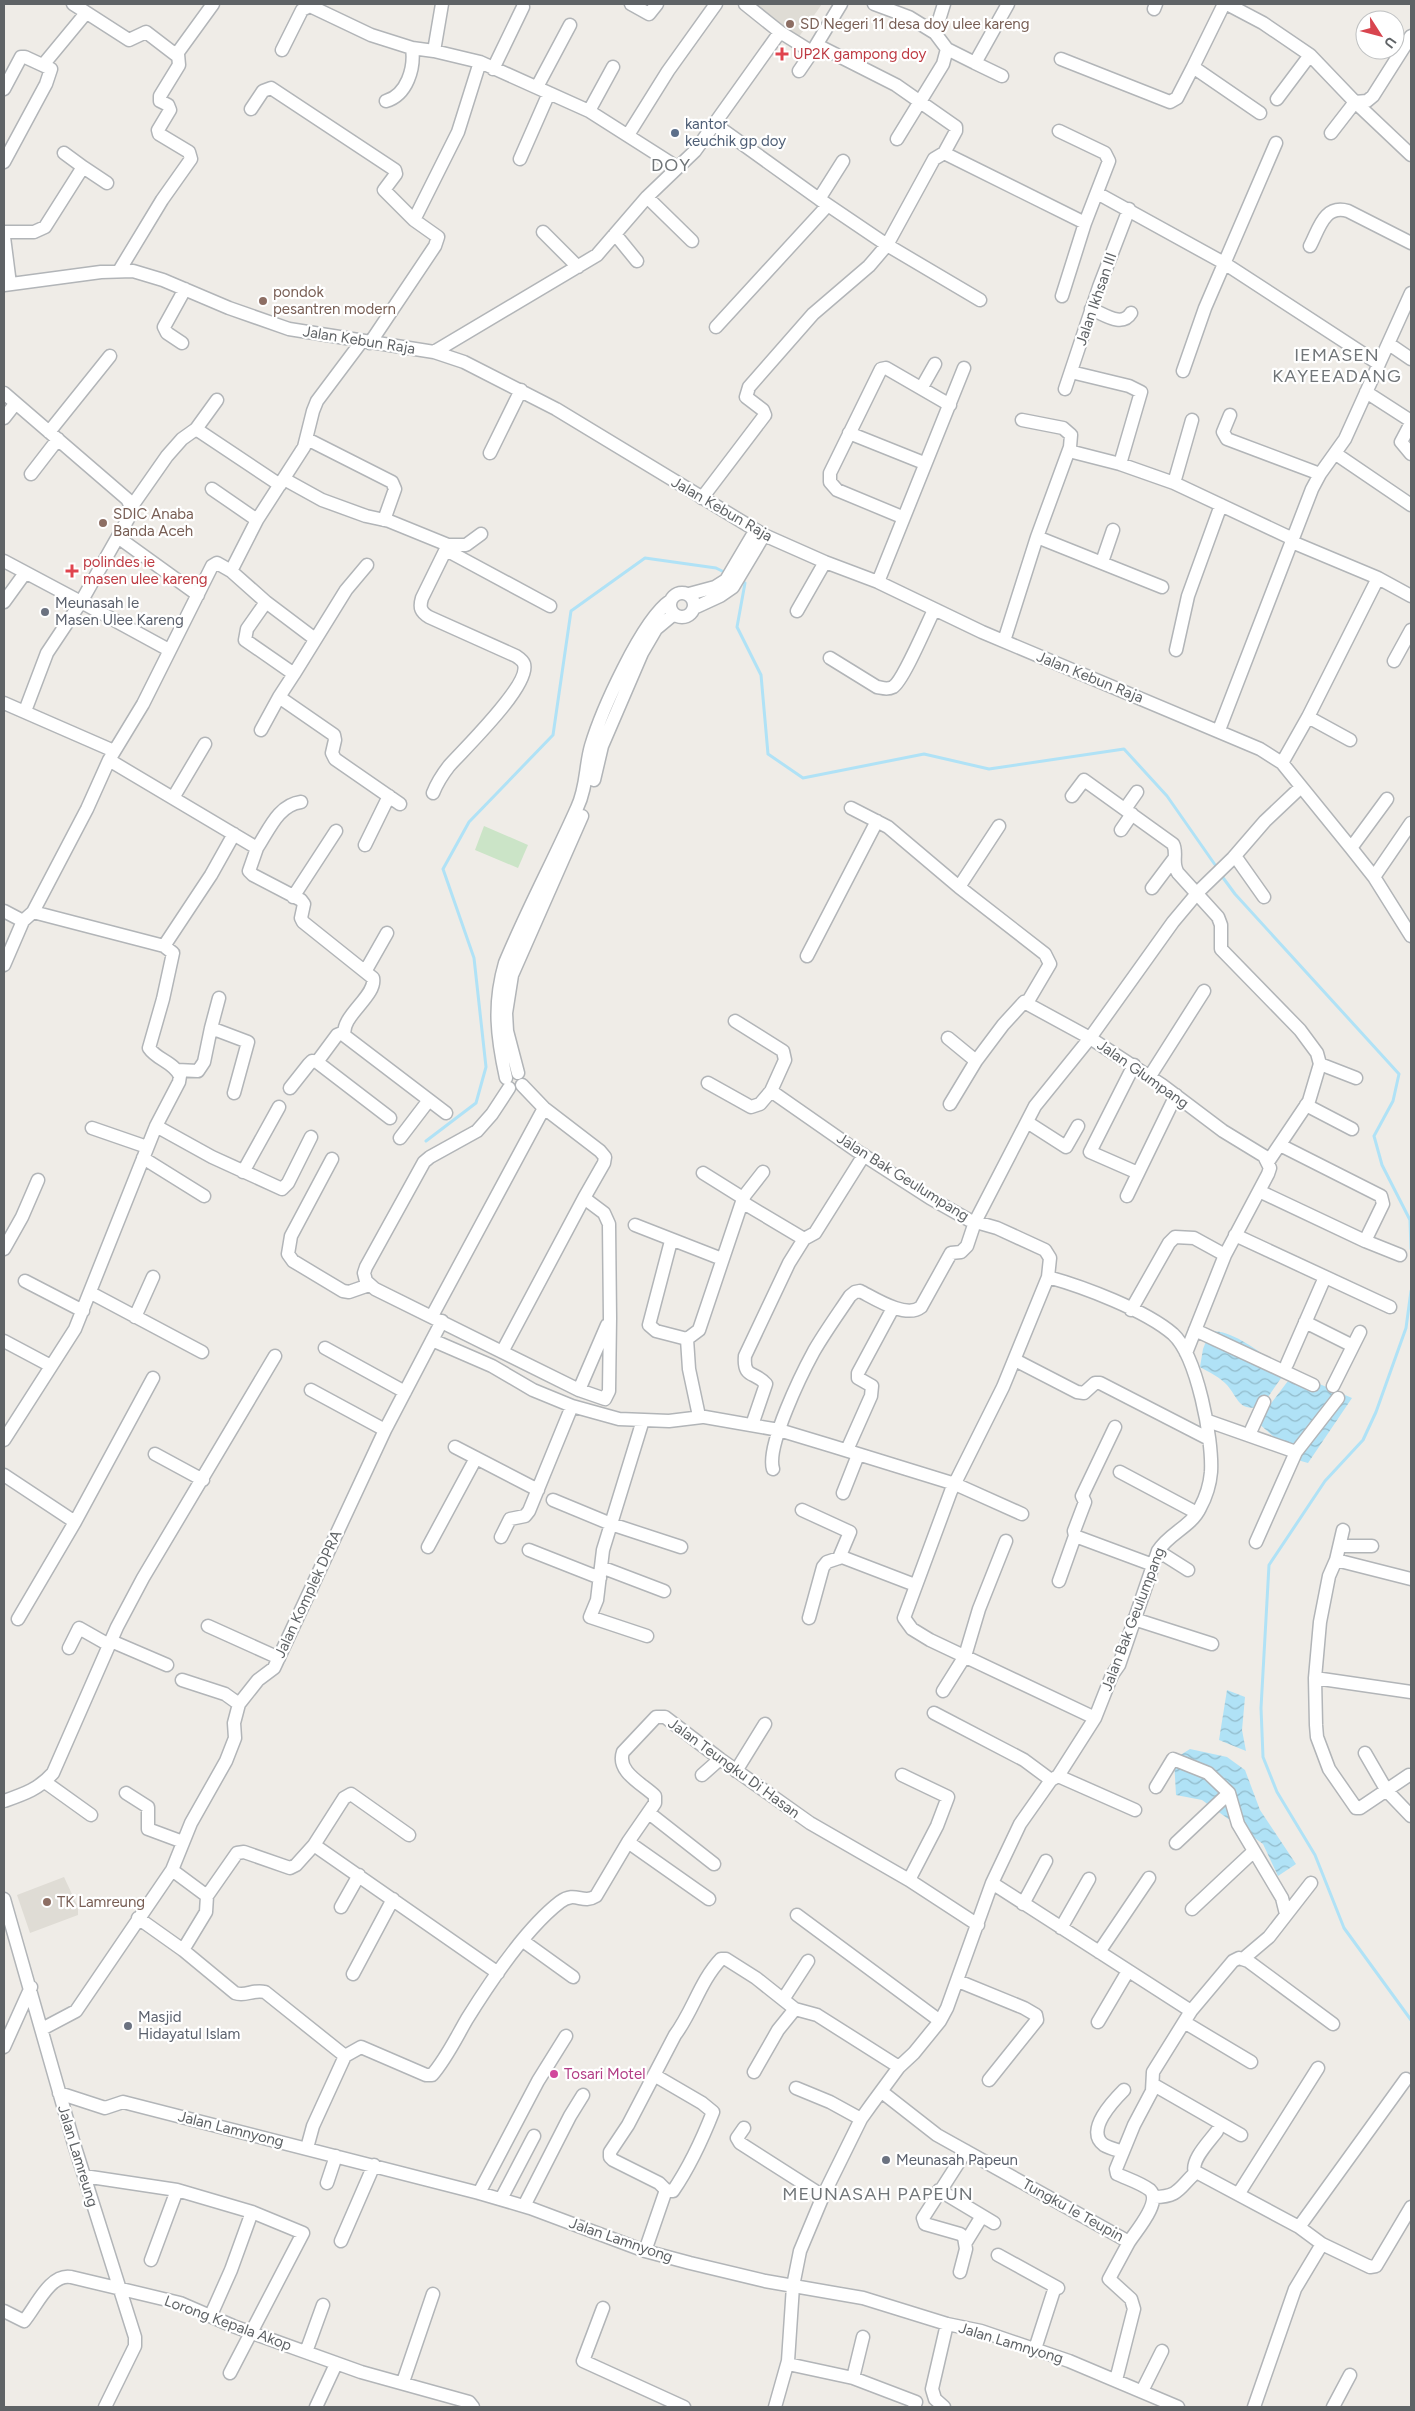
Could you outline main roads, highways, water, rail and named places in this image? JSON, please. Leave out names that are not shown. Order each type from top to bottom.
[{"type":"water","points":[[1210,1331],[1230,1335],[1240,1340],[1286,1371],[1261,1407],[1253,1408],[1243,1405],[1224,1382],[1200,1367],[1203,1349]]},
{"type":"water","points":[[1294,1373],[1352,1398],[1308,1463],[1301,1461],[1257,1422]]},
{"type":"water","points":[[1227,1690],[1245,1697],[1242,1730],[1246,1751],[1219,1740]]},
{"type":"water","points":[[1190,1749],[1227,1757],[1245,1770],[1260,1810],[1296,1864],[1278,1876],[1263,1844],[1202,1800],[1176,1795],[1174,1759]]},
{"type":"waterway","points":[[426,1141],[476,1103],[486,1067],[474,958],[443,869],[469,822],[553,735],[571,611],[645,558],[716,568],[726,573]]},
{"type":"waterway","points":[[740,581],[745,583],[737,627],[761,675],[768,754],[803,778],[924,754],[989,769],[1124,749],[1167,796],[1218,869]]},
{"type":"waterway","points":[[1221,875],[1235,894],[1399,1074],[1393,1101],[1374,1136],[1382,1165],[1410,1220],[1411,1249]]},
{"type":"waterway","points":[[1411,1291],[1406,1328],[1376,1412],[1363,1440],[1325,1481],[1269,1565],[1261,1708],[1263,1757],[1277,1792],[1315,1855],[1344,1928],[1411,2020]]},
{"type":"place","name":"SD Negeri 11 desa doy ulee kareng","points":[[790,24]]},
{"type":"place","name":"UP2K gampong doy","points":[[782,54]]},
{"type":"place","name":"kantor keuchik gp doy","points":[[675,133]]},
{"type":"place","name":"pondok pesantren modern","points":[[263,301]]},
{"type":"place","name":"SDIC Anaba Banda Aceh","points":[[103,523]]},
{"type":"place","name":"polindes ie masen ulee kareng","points":[[72,571]]},
{"type":"place","name":"Meunasah Ie Masen Ulee Kareng","points":[[45,612]]},
{"type":"place","name":"TK Lamreung","points":[[47,1902]]},
{"type":"place","name":"Masjid Hidayatul Islam","points":[[128,2026]]},
{"type":"place","name":"Tosari Motel","points":[[554,2074]]},
{"type":"place","name":"Meunasah Papeun","points":[[886,2160]]},
{"type":"district","name":"DOY","points":[[671,165]]},
{"type":"district","name":"IEMASEN KAYEEADANG","points":[[1337,365]]},
{"type":"district","name":"MEUNASAH PAPEUN","points":[[878,2194]]}]
